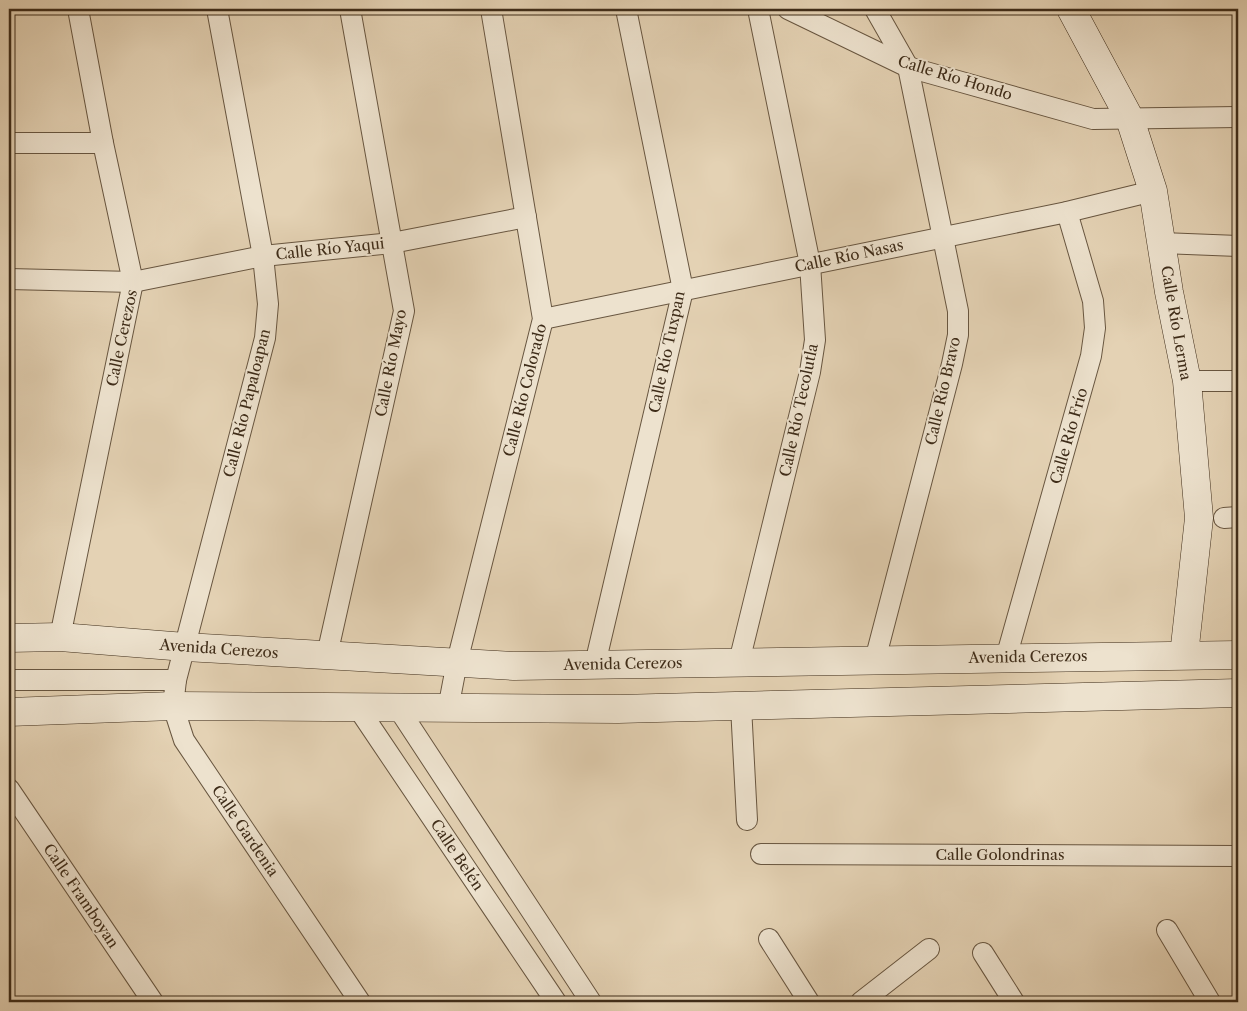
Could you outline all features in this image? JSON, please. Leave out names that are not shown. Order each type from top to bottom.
[{"type":"street","name":"Calle Cerezos","points":[[60,637],[133,282],[102,143],[78,9]]},
{"type":"street","name":"Calle Río Papaloapan","points":[[185,647],[265,338],[268,304],[263,256],[217,9]]},
{"type":"street","name":"Calle Río Mayo","points":[[327,655],[404,311],[350,9]]},
{"type":"street","name":"Calle Río Colorado","points":[[448,709],[457,662],[543,319],[491,9]]},
{"type":"street","name":"Calle Río Tuxpan","points":[[596,664],[683,290],[626,9]]},
{"type":"street","name":"Calle Río Tecolutla","points":[[740,662],[810,372],[815,340],[810,264],[758,9]]},
{"type":"street","name":"Calle Río Hondo","points":[[788,9],[908,66],[1093,119],[1238,117]]},
{"type":"street","name":"Calle Río Bravo","points":[[875,9],[908,66],[958,311],[958,335],[952,364],[875,660]]},
{"type":"street","name":"Calle Río Lerma","points":[[1071,9],[1130,119],[1153,191],[1169,292],[1187,381],[1199,518],[1184,656]]},
{"type":"street","points":[[9,143],[102,143]]},
{"type":"street","name":"Calle Río Nasas","points":[[543,319],[1067,212],[1153,191]]},
{"type":"street","name":"Calle Río Frío","points":[[1006,658],[1091,356],[1095,328],[1093,301],[1067,212]]},
{"type":"street","name":"Calle Río Yaqui","points":[[9,279],[133,282],[263,256],[392,243],[526,217]]},
{"type":"street","points":[[1162,243],[1238,246]]},
{"type":"street","points":[[1187,381],[1238,381]]},
{"type":"street","name":"Avenida Cerezos","points":[[9,638],[60,637],[185,647],[514,666],[1238,655]]},
{"type":"street","points":[[175,693],[185,647]]},
{"type":"street","points":[[9,680],[358,708],[448,709],[618,709],[1238,693]]},
{"type":"street","points":[[9,712],[175,693]]},
{"type":"street","name":"Calle Gardenia","points":[[175,693],[184,740],[360,1002]]},
{"type":"street","points":[[741,706],[747,820]]},
{"type":"street","name":"Calle Belén","points":[[358,708],[556,1002]]},
{"type":"street","name":"Calle Belén","points":[[398,708],[591,1002]]},
{"type":"street","name":"Calle Framboyan","points":[[9,790],[153,1002]]},
{"type":"street","name":"Calle Golondrinas","points":[[761,854],[1238,856]]},
{"type":"street","points":[[1167,930],[1210,1002]]},
{"type":"street","points":[[769,939],[808,1002]]},
{"type":"street","points":[[861,1002],[929,949]]},
{"type":"street","points":[[983,953],[1014,1002]]}]
